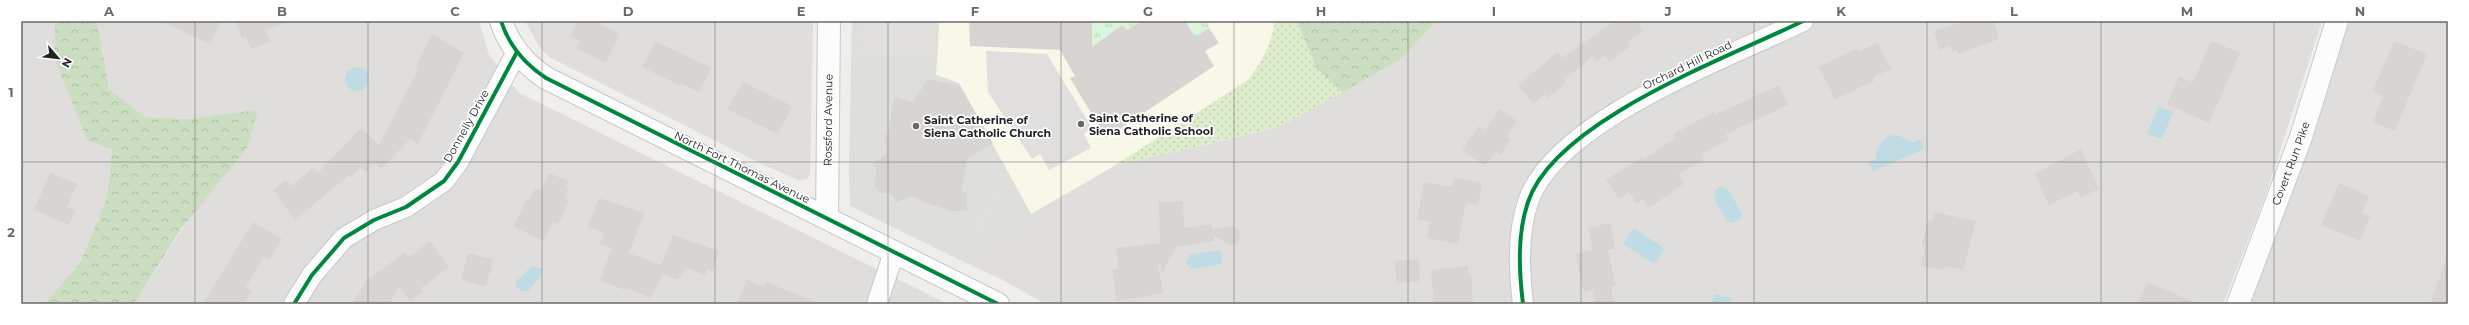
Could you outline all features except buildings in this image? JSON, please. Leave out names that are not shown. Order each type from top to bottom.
[{"type":"street","name":"North Fort Thomas Avenue","points":[[501,21],[506,36],[517,52],[534,70],[556,84],[998,304]]},
{"type":"street","name":"Rossford Avenue","points":[[827,218],[829,21]]},
{"type":"street","name":"Orchard Hill Road","points":[[1523,304],[1520,265],[1521,229],[1528,201],[1537,183],[1556,159],[1583,135],[1641,98],[1687,74],[1803,21]]},
{"type":"street","name":"Covert Run Pike","points":[[2238,304],[2301,137],[2337,21]]},
{"type":"street","name":"Donnelly Drive","points":[[294,304],[312,275],[344,238],[374,220],[406,207],[444,181],[458,162],[517,52]]},
{"type":"street","points":[[878,304],[894,252]]},
{"type":"shaded area","points":[[21,21],[55,21],[54,58],[87,139],[112,148],[107,197],[80,263],[44,304],[21,304]]},
{"type":"shaded area","points":[[97,21],[479,21],[489,55],[519,93],[948,304],[134,304],[258,111],[189,119],[145,117],[109,89]]},
{"type":"shaded area","points":[[525,21],[813,21],[810,173],[808,178],[800,181],[764,165],[549,57],[540,48]]},
{"type":"shaded area","name":"Saint Catherine of Siena Catholic Church","points":[[852,21],[939,21],[936,75],[959,83],[1031,214],[986,239],[966,263],[850,206],[849,170]]},
{"type":"shaded area","points":[[859,21],[939,21],[937,60],[858,56]]},
{"type":"shaded area","name":"Saint Catherine of Siena Catholic School","points":[[939,21],[1275,21],[1271,43],[1258,67],[1248,80],[1114,166],[1031,214],[959,83],[936,75]]},
{"type":"shaded area","points":[[1437,21],[2322,21],[2265,197],[2223,304],[1045,304],[1003,280],[966,263],[986,239],[1114,166],[1279,127],[1401,59]]},
{"type":"shaded area","points":[[2347,21],[2448,21],[2448,304],[2250,304]]},
{"type":"shaded area","points":[[986,51],[1047,54],[1092,128],[1084,134],[1091,148],[1049,170],[1040,154],[1032,159],[988,92]]},
{"type":"shaded area","points":[[997,187],[1003,191],[977,238],[970,235]]},
{"type":"green space","points":[[55,21],[97,21],[109,89],[145,117],[189,119],[258,110],[247,148],[181,229],[134,304],[44,304],[80,263],[107,197],[112,149],[87,140],[54,58]]},
{"type":"green space","points":[[1092,21],[1141,21],[1127,30],[1122,25],[1101,40],[1091,51]]},
{"type":"green space","points":[[1185,21],[1208,21],[1209,28],[1195,37]]},
{"type":"green space","points":[[1275,21],[1297,21],[1316,67],[1343,92],[1278,127],[1114,166],[1248,80],[1266,52]]},
{"type":"green space","points":[[1297,21],[1437,21],[1401,59],[1343,92],[1316,67]]},
{"type":"water","points":[[357,67],[366,70],[369,79],[366,88],[357,91],[348,88],[345,79],[348,70]]},
{"type":"water","points":[[2158,107],[2173,112],[2162,139],[2147,134]]},
{"type":"water","points":[[1892,135],[1900,136],[1913,143],[1920,139],[1924,149],[1873,171],[1869,162],[1876,159],[1880,144]]},
{"type":"water","points":[[1722,186],[1729,191],[1742,214],[1740,219],[1732,223],[1727,221],[1714,199],[1716,194],[1714,191]]},
{"type":"water","points":[[1634,228],[1665,249],[1654,264],[1623,244]]},
{"type":"water","points":[[1220,250],[1222,264],[1191,269],[1190,265],[1187,266],[1186,259],[1189,259],[1189,255]]},
{"type":"water","points":[[532,266],[542,269],[542,275],[528,291],[521,291],[516,286],[516,281]]},
{"type":"water","points":[[1715,294],[1732,298],[1730,304],[1712,304]]},
{"type":"cycle path","points":[[501,21],[508,38],[519,54],[531,67],[546,78],[998,304]]},
{"type":"cycle path","points":[[1523,304],[1520,253],[1524,214],[1528,202],[1545,172],[1572,144],[1608,118],[1648,94],[1691,72],[1803,21]]},
{"type":"cycle path","points":[[294,304],[312,275],[344,238],[374,220],[406,207],[444,181],[458,162],[517,52]]},
{"type":"place","name":"Saint Catherine of Siena Catholic School","points":[[1081,124]]},
{"type":"place","name":"Saint Catherine of Siena Catholic Church","points":[[916,126]]}]
